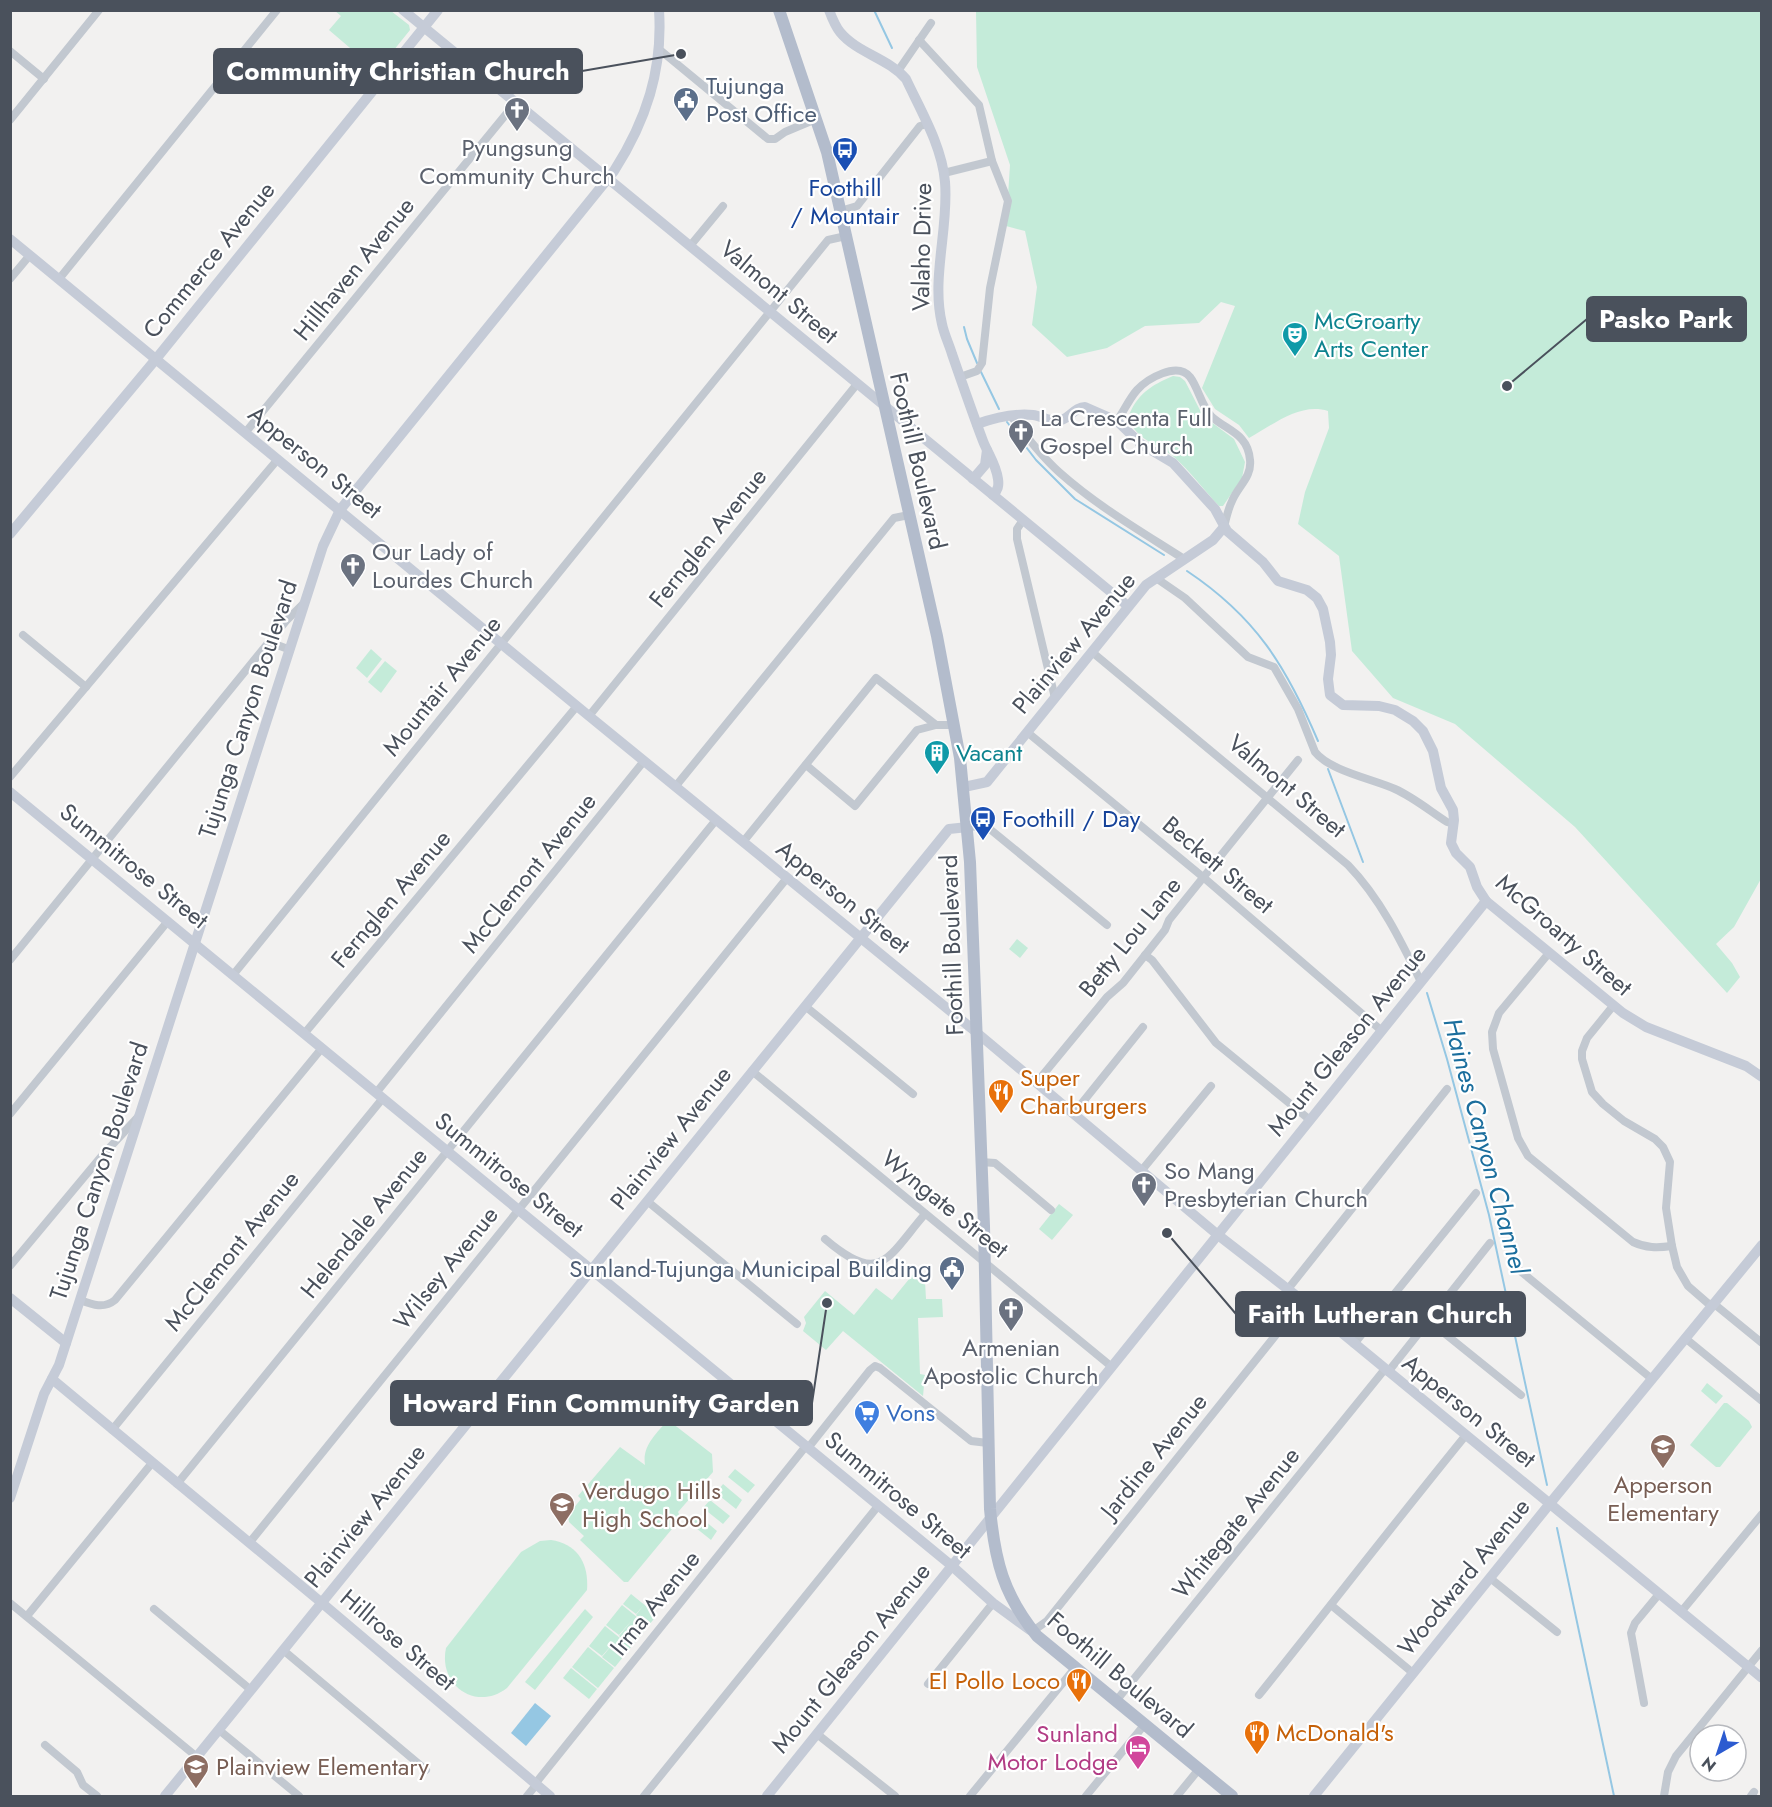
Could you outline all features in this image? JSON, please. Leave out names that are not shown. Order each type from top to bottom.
[{"type":"main road","name":"Foothill Boulevard","points":[[780,10],[793,56],[827,152],[937,636],[955,725],[964,788],[968,827],[981,1162],[988,1443],[994,1548],[1005,1586],[1013,1603],[1035,1633],[1232,1797]]},
{"type":"street","points":[[10,120],[99,10]]},
{"type":"street","points":[[59,279],[277,10]]},
{"type":"street","name":"Valmont Street","points":[[403,10],[1128,606]]},
{"type":"street","name":"Commerce Avenue","points":[[10,534],[156,359],[438,10]]},
{"type":"street","name":"Tujunga Canyon Boulevard","points":[[10,1498],[37,1413],[59,1365],[323,546],[340,510],[609,179],[629,146],[652,92],[660,50],[659,10]]},
{"type":"street","name":"Valaho Drive","points":[[829,10],[835,25],[846,38],[898,71],[906,79],[927,124],[944,173],[946,193],[939,304],[942,324],[998,477],[998,488],[993,495]]},
{"type":"street","points":[[898,71],[931,22]]},
{"type":"street","points":[[919,40],[935,54],[979,105],[992,161],[1008,204],[990,288],[982,363],[976,370],[960,377]]},
{"type":"street","points":[[660,50],[768,139],[775,139],[785,132],[816,119]]},
{"type":"street","points":[[10,51],[44,79]]},
{"type":"street","name":"Hillhaven Avenue","points":[[245,433],[516,102]]},
{"type":"street","points":[[840,211],[857,206],[920,126],[927,124]]},
{"type":"street","points":[[944,173],[992,161]]},
{"type":"street","points":[[690,246],[723,206]]},
{"type":"street","name":"Mountair Avenue","points":[[233,975],[828,240],[846,236]]},
{"type":"street","name":"Apperson Street","points":[[10,238],[675,787],[1037,1082],[1218,1235],[1288,1289],[1761,1678]]},
{"type":"street","points":[[10,279],[30,255]]},
{"type":"street","points":[[1117,421],[1133,396],[1146,382],[1174,370],[1182,371],[1188,376],[1209,413],[1238,435],[1250,455],[1248,474],[1233,498],[1224,527]]},
{"type":"street","name":"Fernglen Avenue","points":[[589,716],[857,384]]},
{"type":"street","name":"McGroarty Street","points":[[977,424],[1011,416],[1036,416],[1057,421],[1083,406],[1117,421],[1141,444],[1173,463],[1215,509],[1224,527],[1263,562],[1280,583],[1307,590],[1321,603],[1331,648],[1328,690],[1332,698],[1343,705],[1379,706],[1395,710],[1413,721],[1423,731],[1433,751],[1442,788],[1452,806],[1454,824],[1450,837],[1453,848],[1468,865],[1486,901],[1613,1006],[1646,1027],[1746,1066],[1761,1077]]},
{"type":"street","points":[[1011,416],[1045,458],[1075,486],[1184,559]]},
{"type":"street","points":[[974,479],[985,465],[987,450]]},
{"type":"street","points":[[10,777],[278,459]]},
{"type":"street","points":[[675,787],[894,518],[909,515]]},
{"type":"street","points":[[1023,520],[1017,529],[1017,539],[1055,698]]},
{"type":"street","name":"Plainview Avenue","points":[[964,788],[987,782],[1146,585],[1213,540],[1224,527]]},
{"type":"street","points":[[1156,578],[1185,598],[1248,657],[1274,667],[1298,709],[1315,752],[1320,758],[1332,765],[1395,789],[1446,822],[1454,824]]},
{"type":"street","points":[[10,960],[286,621],[305,602]]},
{"type":"street","points":[[23,635],[86,687]]},
{"type":"street","points":[[269,642],[288,649]]},
{"type":"street","name":"Valmont Street","points":[[1092,652],[1341,858],[1363,881],[1386,916],[1421,982]]},
{"type":"street","points":[[743,842],[876,678],[936,725]]},
{"type":"street","name":"Fernglen Avenue","points":[[304,1034],[577,706]]},
{"type":"street","points":[[806,765],[855,806],[917,730],[936,725],[955,725]]},
{"type":"street","name":"Beckett Street","points":[[1027,732],[1203,877],[1382,1031]]},
{"type":"street","name":"Betty Lou Lane","points":[[1037,1082],[1107,997],[1123,983],[1165,930],[1169,920],[1298,760]]},
{"type":"street","name":"McClemont Avenue","points":[[112,1430],[645,761]]},
{"type":"street","name":"Summitrose Street","points":[[10,792],[952,1566],[993,1604],[1035,1633]]},
{"type":"street","name":"Helendale Avenue","points":[[177,1484],[716,820]]},
{"type":"street","points":[[968,827],[983,826],[991,830],[1107,925]]},
{"type":"street","name":"Plainview Avenue","points":[[165,1797],[949,829],[968,827]]},
{"type":"street","name":"Wilsey Avenue","points":[[249,1542],[787,879]]},
{"type":"street","name":"Mount Gleason Avenue","points":[[767,1797],[1486,901]]},
{"type":"street","points":[[10,1114],[168,921]]},
{"type":"street","points":[[1549,953],[1499,1014],[1492,1032],[1493,1049],[1518,1138],[1528,1156],[1633,1242],[1656,1248],[1672,1246]]},
{"type":"street","points":[[1145,955],[1152,960],[1216,1043],[1310,1120]]},
{"type":"street","points":[[805,1006],[913,1094]]},
{"type":"street","points":[[1613,1006],[1587,1038],[1582,1051],[1582,1059],[1592,1092],[1624,1121],[1655,1139],[1666,1153],[1670,1165],[1666,1208],[1672,1246],[1683,1280],[1693,1291],[1761,1343]]},
{"type":"street","points":[[1074,1113],[1143,1027]]},
{"type":"street","points":[[80,1300],[100,1306],[108,1305],[115,1300],[322,1048]]},
{"type":"street","name":"Wyngate Street","points":[[752,1071],[1112,1367]]},
{"type":"street","points":[[1142,1170],[1211,1086]]},
{"type":"street","points":[[1288,1289],[1447,1089]]},
{"type":"street","points":[[10,1266],[100,1158],[139,1116]]},
{"type":"street","points":[[981,1162],[995,1163],[1051,1209]]},
{"type":"street","points":[[1354,1344],[1476,1193]]},
{"type":"street","points":[[647,1201],[796,1324]]},
{"type":"street","points":[[825,1239],[849,1259],[863,1264],[877,1263],[891,1254],[926,1214]]},
{"type":"street","name":"Whitegate Avenue","points":[[1116,1701],[1490,1243]]},
{"type":"street","name":"Woodward Avenue","points":[[1314,1797],[1761,1245]]},
{"type":"street","points":[[1513,1265],[1652,1378]]},
{"type":"street","points":[[10,1298],[66,1343]]},
{"type":"street","name":"Jardine Avenue","points":[[1035,1633],[1303,1302]]},
{"type":"street","points":[[1428,1320],[1521,1395]]},
{"type":"street","points":[[1685,1338],[1761,1401]]},
{"type":"street","name":"Irma Avenue","points":[[526,1797],[807,1447],[875,1366],[971,1441],[988,1443]]},
{"type":"street","name":"Hillrose Street","points":[[52,1379],[322,1603],[550,1797]]},
{"type":"street","points":[[1259,1695],[1353,1574],[1466,1435]]},
{"type":"street","points":[[27,1616],[152,1463]]},
{"type":"street","points":[[644,1797],[878,1506]]},
{"type":"street","points":[[1681,1612],[1761,1514]]},
{"type":"street","points":[[1490,1578],[1557,1632]]},
{"type":"street","points":[[1644,1702],[1631,1633],[1635,1623],[1659,1594]]},
{"type":"street","points":[[10,1603],[197,1757]]},
{"type":"street","points":[[928,1684],[993,1604]]},
{"type":"street","points":[[1331,1605],[1413,1673]]},
{"type":"street","points":[[154,1609],[251,1689]]},
{"type":"street","points":[[283,1650],[426,1770]]},
{"type":"street","points":[[1664,1797],[1668,1772],[1676,1756],[1761,1650]]},
{"type":"street","points":[[970,1797],[1075,1668]]},
{"type":"street","points":[[1086,1797],[1145,1724]]},
{"type":"street","points":[[219,1730],[299,1797]]},
{"type":"street","points":[[817,1734],[895,1797]]},
{"type":"street","points":[[45,1745],[77,1772],[83,1785],[97,1797]]},
{"type":"street","points":[[1177,1797],[1199,1770]]},
{"type":"green space","points":[[334,10],[391,11],[409,25],[410,30],[377,71],[329,30],[341,16]]},
{"type":"green space","points":[[976,11],[1761,11],[1762,877],[1734,927],[1716,944],[1740,977],[1727,993],[1575,827],[1455,724],[1393,698],[1352,651],[1339,556],[1298,524],[1305,492],[1329,428],[1328,411],[1318,409],[1297,412],[1249,438],[1239,425],[1215,409],[1202,388],[1235,306],[1221,302],[1199,323],[1145,326],[1107,348],[1067,357],[1032,325],[1037,287],[1025,231],[1006,226],[1010,165],[977,67]]},
{"type":"green space","points":[[1173,376],[1185,381],[1203,416],[1234,439],[1245,462],[1242,478],[1223,506],[1219,506],[1174,457],[1142,437],[1128,418],[1135,403],[1145,392]]},
{"type":"green space","points":[[371,649],[382,659],[367,678],[356,668]]},
{"type":"green space","points":[[385,661],[397,671],[381,693],[368,682]]},
{"type":"green space","points":[[1017,939],[1028,948],[1020,958],[1009,949]]},
{"type":"green space","points":[[1059,1204],[1073,1215],[1052,1240],[1039,1229]]},
{"type":"green space","points":[[914,1273],[925,1281],[926,1299],[942,1299],[943,1317],[918,1318],[920,1374],[925,1375],[923,1396],[843,1331],[826,1350],[803,1331],[806,1323],[804,1317],[825,1291],[854,1315],[876,1288],[892,1300]]},
{"type":"green space","points":[[1707,1383],[1723,1396],[1716,1404],[1701,1391]]},
{"type":"green space","points":[[1724,1403],[1749,1421],[1752,1427],[1720,1467],[1716,1467],[1690,1445]]},
{"type":"green space","points":[[668,1420],[712,1454],[713,1472],[678,1512],[681,1518],[628,1582],[624,1582],[580,1540],[584,1536],[569,1522],[568,1515],[581,1499],[578,1496],[620,1447],[645,1465],[648,1446]]},
{"type":"green space","points":[[735,1469],[755,1485],[748,1493],[728,1477]]},
{"type":"green space","points":[[723,1484],[742,1500],[736,1509],[716,1493]]},
{"type":"green space","points":[[710,1500],[730,1516],[723,1524],[703,1508]]},
{"type":"green space","points":[[698,1515],[717,1531],[711,1540],[691,1524]]},
{"type":"green space","points":[[551,1540],[568,1546],[580,1557],[586,1572],[587,1590],[507,1688],[495,1695],[483,1697],[472,1696],[462,1691],[448,1673],[445,1661],[446,1648],[521,1552],[540,1541]]},
{"type":"green space","points":[[631,1594],[657,1615],[649,1625],[636,1615],[643,1606],[636,1614],[623,1604]]},
{"type":"green space","points":[[622,1605],[648,1626],[632,1646],[619,1636],[633,1619],[619,1635],[606,1625]]},
{"type":"green space","points":[[585,1609],[593,1617],[535,1690],[525,1682]]},
{"type":"green space","points":[[605,1626],[631,1647],[615,1667],[602,1657],[616,1640],[602,1656],[589,1646]]},
{"type":"green space","points":[[588,1647],[614,1668],[598,1688],[572,1667]]},
{"type":"green space","points":[[571,1668],[597,1689],[589,1699],[563,1678]]},
{"type":"water","points":[[535,1703],[551,1716],[526,1746],[511,1733]]},
{"type":"waterway","name":"Haines Canyon Channel","points":[[874,10],[892,48]]},
{"type":"waterway","name":"Haines Canyon Channel","points":[[964,327],[977,363]]},
{"type":"waterway","name":"Haines Canyon Channel","points":[[981,372],[999,409]]},
{"type":"waterway","name":"Haines Canyon Channel","points":[[1007,422],[1036,460],[1075,499],[1164,555]]},
{"type":"waterway","name":"Haines Canyon Channel","points":[[1187,571],[1232,606],[1266,645],[1294,689],[1318,741]]},
{"type":"waterway","name":"Haines Canyon Channel","points":[[1328,769],[1363,862]]},
{"type":"waterway","name":"Haines Canyon Channel","points":[[1427,993],[1489,1215],[1547,1485]]},
{"type":"waterway","name":"Haines Canyon Channel","points":[[1557,1528],[1614,1796]]},
{"type":"place","name":"Community Christian Church","points":[[681,54]]},
{"type":"place","name":"Tujunga Post Office","points":[[686,123]]},
{"type":"place","name":"Pyungsung Community Church","points":[[517,133]]},
{"type":"place","name":"Foothill / Mountair","points":[[845,173]]},
{"type":"place","name":"McGroarty Arts Center","points":[[1295,358]]},
{"type":"place","name":"Pasko Park","points":[[1507,386]]},
{"type":"place","name":"La Crescenta Full Gospel Church","points":[[1021,455]]},
{"type":"place","name":"Our Lady of Lourdes Church","points":[[353,589]]},
{"type":"place","name":"Vacant","points":[[937,776]]},
{"type":"place","name":"Foothill / Day","points":[[983,842]]},
{"type":"place","name":"Super Charburgers","points":[[1001,1115]]},
{"type":"place","name":"So Mang Presbyterian Church","points":[[1144,1208]]},
{"type":"place","name":"Faith Lutheran Church","points":[[1167,1233]]},
{"type":"place","name":"Sunland-Tujunga Municipal Building","points":[[952,1292]]},
{"type":"place","name":"Howard Finn Community Garden","points":[[827,1303]]},
{"type":"place","name":"Armenian Apostolic Church","points":[[1011,1333]]},
{"type":"place","name":"Vons","points":[[867,1436]]},
{"type":"place","name":"Apperson Elementary","points":[[1663,1470]]},
{"type":"place","name":"Verdugo Hills High School","points":[[562,1528]]},
{"type":"place","name":"El Pollo Loco","points":[[1079,1704]]},
{"type":"place","name":"McDonald's","points":[[1257,1756]]},
{"type":"place","name":"Sunland Motor Lodge","points":[[1138,1771]]},
{"type":"place","name":"Plainview Elementary","points":[[196,1790]]}]
